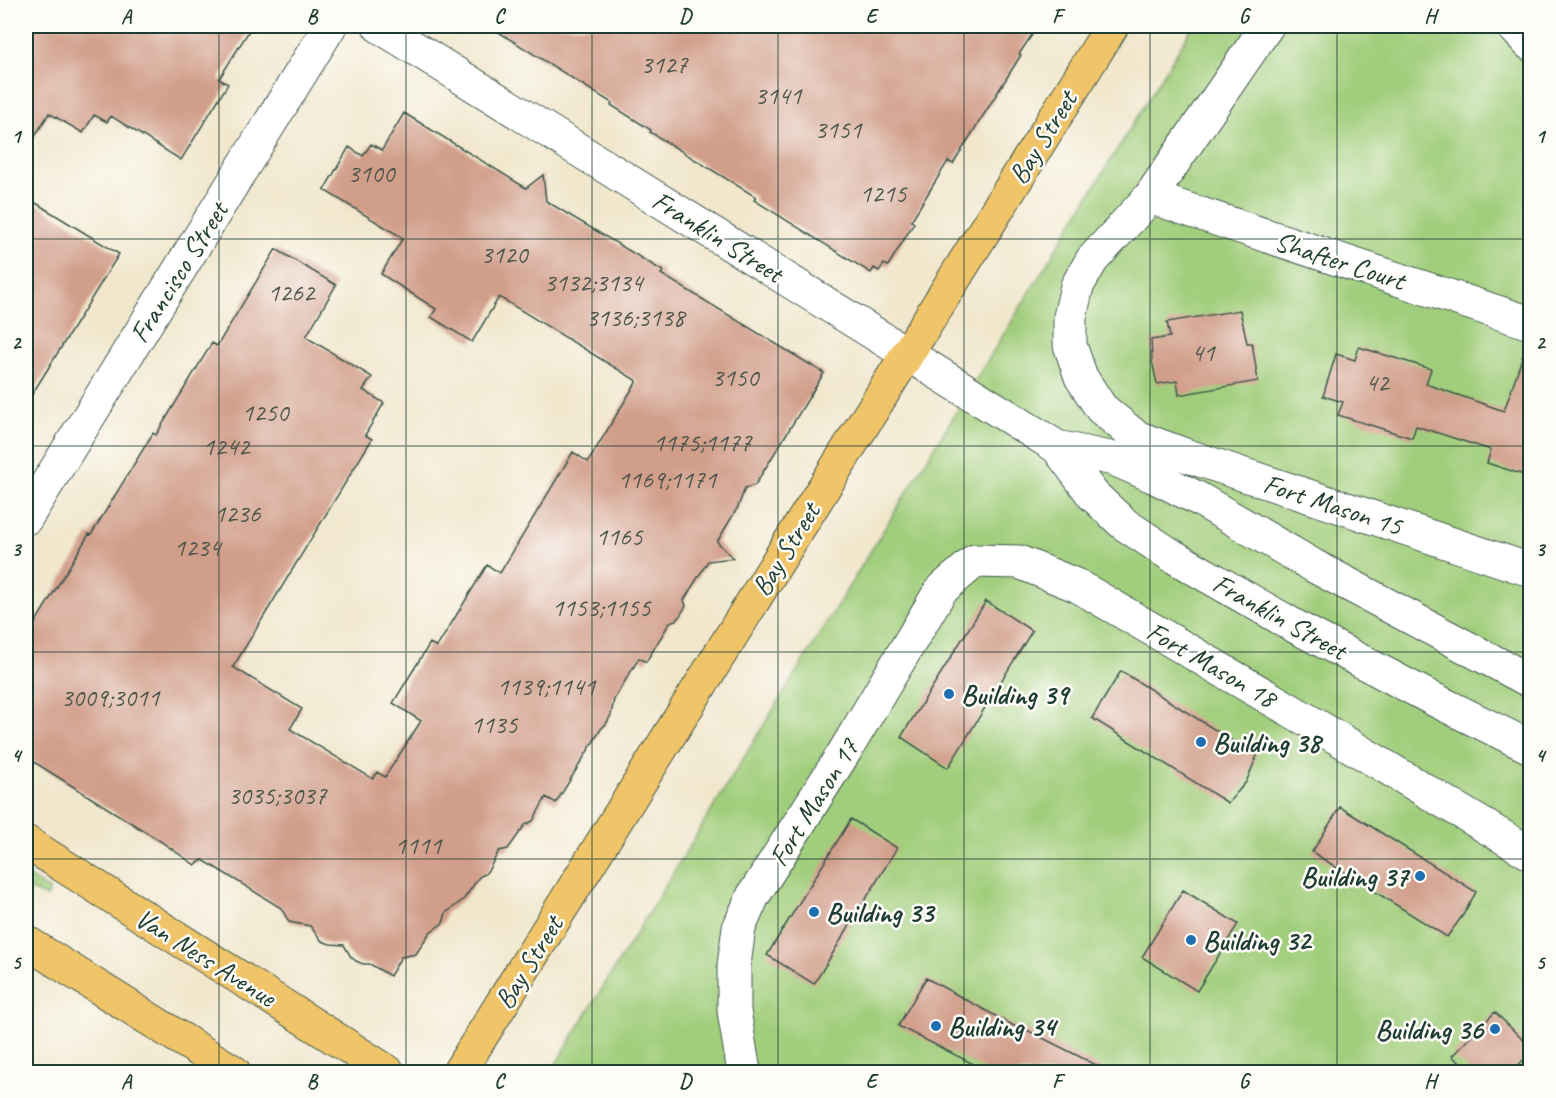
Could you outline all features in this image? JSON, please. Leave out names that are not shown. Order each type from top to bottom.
[{"type":"main road","name":"Bay Street","points":[[459,1072],[1112,26]]},
{"type":"main road","name":"Van Ness Avenue","points":[[26,842],[387,1072]]},
{"type":"main road","points":[[26,942],[234,1072]]},
{"type":"street","name":"Francisco Street","points":[[26,518],[330,26]]},
{"type":"street","name":"Franklin Street","points":[[380,26],[1057,447],[1114,459],[1199,499],[1314,567],[1530,681]]},
{"type":"street","points":[[1150,197],[1267,26]]},
{"type":"street","points":[[1513,26],[1530,44]]},
{"type":"street","name":"Shafter Court","points":[[1150,197],[1530,323]]},
{"type":"street","name":"Fort Mason 15","points":[[1150,197],[1092,260],[1077,286],[1070,317],[1070,345],[1081,377],[1101,408],[1136,437],[1530,570]]},
{"type":"street","name":"Franklin Street","points":[[1057,447],[1093,495],[1124,524],[1171,555],[1298,628],[1530,747]]},
{"type":"street","name":"Fort Mason 18","points":[[975,561],[1019,562],[1078,586],[1530,853]]},
{"type":"street","name":"Fort Mason 17","points":[[744,1072],[734,1011],[734,965],[739,928],[753,896],[845,751],[941,590],[975,561]]},
{"type":"green space","points":[[1193,26],[1530,26],[1530,1072],[551,1072]]},
{"type":"green space","points":[[26,875],[50,891],[47,897],[26,888]]},
{"type":"building","points":[[26,26],[252,26],[219,79],[228,84],[181,160],[111,116],[107,122],[94,115],[83,133],[49,113],[26,151]]},
{"type":"building","points":[[489,26],[1038,26],[953,164],[948,161],[911,221],[914,223],[888,266],[884,264],[879,271],[874,268],[871,273],[754,200],[756,197],[650,132],[651,130],[611,105],[612,103]]},
{"type":"building","points":[[404,113],[526,188],[543,175],[546,201],[663,271],[661,274],[824,373],[755,485],[745,488],[738,507],[717,542],[733,558],[708,561],[684,600],[686,606],[678,619],[670,622],[646,662],[639,658],[614,699],[611,715],[606,724],[556,803],[546,797],[533,821],[525,825],[508,849],[499,851],[485,874],[479,877],[464,899],[446,913],[443,923],[430,932],[416,954],[401,957],[390,976],[370,964],[356,961],[344,945],[322,941],[310,926],[289,922],[281,908],[203,860],[195,865],[26,757],[26,638],[153,433],[156,435],[212,343],[217,346],[276,249],[336,285],[306,337],[372,377],[363,390],[384,403],[365,435],[372,439],[233,667],[302,709],[290,729],[373,779],[377,772],[385,777],[421,721],[393,703],[430,643],[437,647],[487,565],[500,573],[573,452],[588,462],[637,381],[499,297],[472,342],[431,317],[436,309],[381,274],[403,238],[324,190],[349,147],[363,156],[371,144],[382,150]]},
{"type":"building","points":[[26,197],[119,254],[26,404]]},
{"type":"building","points":[[1240,310],[1247,343],[1252,343],[1258,381],[1179,395],[1177,381],[1157,384],[1152,361],[1151,340],[1170,337],[1167,322]]},
{"type":"building","points":[[1359,347],[1431,369],[1426,384],[1504,411],[1525,349],[1530,350],[1530,477],[1487,463],[1491,450],[1416,426],[1412,438],[1338,415],[1343,402],[1323,396],[1336,354],[1355,360]]},
{"type":"building","name":"Building 39","points":[[986,601],[1032,631],[948,768],[901,737]]},
{"type":"building","name":"Building 38","points":[[1121,671],[1257,756],[1246,782],[1228,803],[1092,718]]},
{"type":"building","name":"Building 37","points":[[1340,807],[1476,892],[1447,937],[1312,852]]},
{"type":"building","name":"Building 33","points":[[851,819],[897,848],[814,984],[767,955]]},
{"type":"building","name":"Building 32","points":[[1183,890],[1238,924],[1197,991],[1142,957]]},
{"type":"building","name":"Building 34","points":[[926,978],[1016,1027],[1017,1025],[1110,1072],[989,1072],[898,1026]]},
{"type":"building","name":"Building 36","points":[[1495,1012],[1530,1047],[1530,1053],[1512,1072],[1471,1072],[1452,1056]]},
{"type":"place","name":"Building 39","points":[[949,694]]},
{"type":"place","name":"Building 38","points":[[1201,742]]},
{"type":"place","name":"Building 37","points":[[1420,876]]},
{"type":"place","name":"Building 33","points":[[814,912]]},
{"type":"place","name":"Building 32","points":[[1191,940]]},
{"type":"place","name":"Building 34","points":[[936,1026]]},
{"type":"place","name":"Building 36","points":[[1495,1029]]}]
